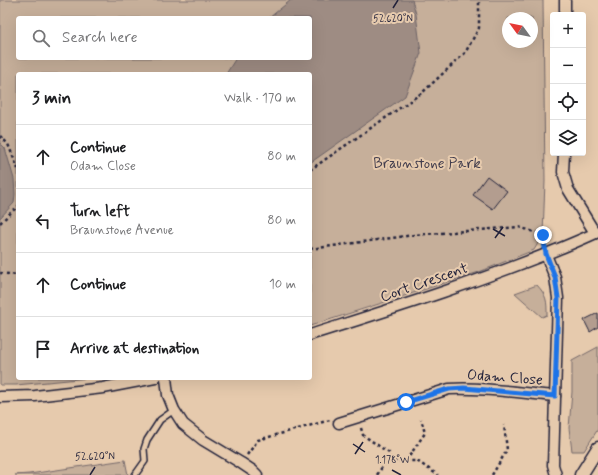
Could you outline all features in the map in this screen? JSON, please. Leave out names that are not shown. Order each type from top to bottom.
[{"type":"street","points":[[565,0],[565,12]]},
{"type":"street","points":[[564,156],[564,172],[568,189],[597,233]]},
{"type":"street","name":"Cort Crescent","points":[[312,334],[367,318],[462,285],[546,254],[597,233]]},
{"type":"street","points":[[546,254],[555,277],[558,298],[554,465],[556,475]]},
{"type":"street","points":[[0,397],[35,396],[103,388],[144,380]]},
{"type":"street","points":[[166,380],[168,395],[174,410],[183,424],[198,436],[257,475]]},
{"type":"street","name":"Odam Close","points":[[339,423],[449,389],[484,389],[555,396]]},
{"type":"street","points":[[581,475],[598,448]]},
{"type":"lane","points":[[135,475],[145,461],[144,449],[147,440],[160,420],[174,410]]},
{"type":"path","points":[[312,169],[423,92],[465,53],[479,28],[479,0]]},
{"type":"path","points":[[0,136],[8,144],[16,164]]},
{"type":"path","points":[[0,223],[16,208]]},
{"type":"path","points":[[312,249],[414,235],[519,228],[543,235],[546,254]]},
{"type":"path","points":[[0,273],[16,275]]},
{"type":"path","points":[[358,417],[363,435],[389,453],[389,461]]},
{"type":"path","points":[[241,463],[258,440],[332,419],[339,423]]},
{"type":"path","points":[[406,461],[425,432],[422,419]]},
{"type":"path","points":[[492,475],[507,450],[504,425]]},
{"type":"path","points":[[376,475],[386,462],[389,461],[417,461],[438,475]]},
{"type":"green space","name":"Braunstone Park","points":[[0,0],[543,0],[545,181],[543,235],[534,250],[479,272],[312,325],[312,72],[16,72],[16,380],[68,380],[0,385]]},
{"type":"green space","points":[[537,285],[543,292],[546,302],[547,315],[542,317],[515,293]]},
{"type":"green space","points":[[598,347],[598,429],[584,451],[572,451],[569,428],[572,392],[572,361]]},
{"type":"green space","points":[[125,460],[128,475],[15,475],[29,474]]},
{"type":"shaded area","points":[[291,0],[412,0],[416,14],[421,53],[405,96],[312,162],[312,72],[227,72],[235,60],[312,60],[312,16],[271,16]]},
{"type":"shaded area","points":[[0,143],[5,148],[14,179],[15,194],[14,203],[0,218]]},
{"type":"building","points":[[487,176],[507,191],[493,209],[473,195]]},
{"type":"building","points":[[598,313],[598,327],[590,332],[584,320]]},
{"type":"route","points":[[406,402],[449,389],[464,388],[555,396],[558,298],[555,277],[546,254],[543,235]]}]
